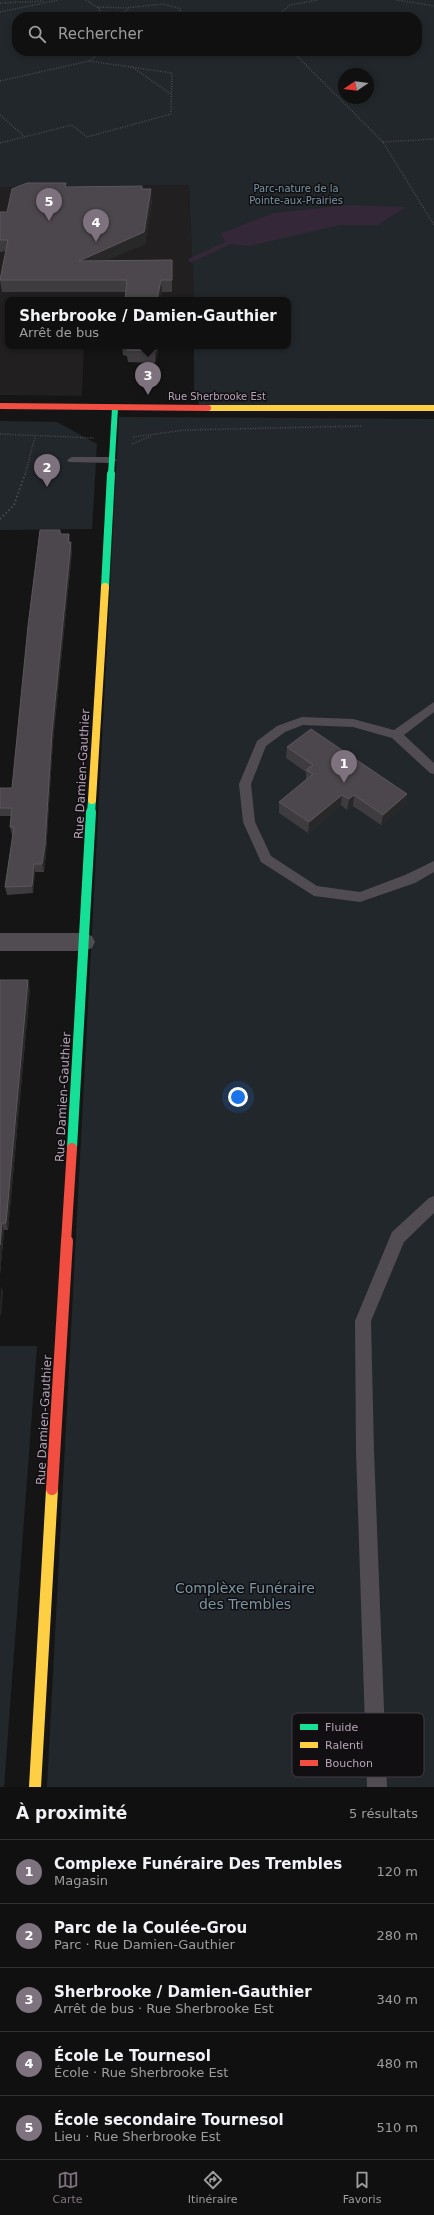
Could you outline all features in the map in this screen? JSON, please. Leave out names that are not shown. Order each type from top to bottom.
[{"type":"street","name":"Rue Sherbrooke Est","points":[[0,406],[115,408],[434,408]]},
{"type":"street","name":"Rue Damien-Gauthier","points":[[35,1787],[115,408]]},
{"type":"street","points":[[0,942],[84,942]]},
{"type":"lane","points":[[72,460],[112,460]]},
{"type":"lane","points":[[396,735],[434,706]]},
{"type":"lane","points":[[434,770],[396,735],[353,723],[302,721],[281,729],[261,744],[245,784],[248,822],[266,859],[314,891],[360,898],[410,879],[434,866]]},
{"type":"lane","points":[[374,1713],[364,1451],[363,1321],[398,1237],[434,1203]]},
{"type":"lane","points":[[377,1777],[377,1787]]},
{"type":"path","points":[[0,12],[54,0]]},
{"type":"path","points":[[0,3],[58,0]]},
{"type":"path","points":[[86,0],[98,7],[128,8],[161,4],[174,5],[181,8],[179,12]]},
{"type":"path","points":[[282,12],[290,5],[318,0]]},
{"type":"path","points":[[398,0],[434,6]]},
{"type":"path","points":[[98,7],[100,9],[100,12]]},
{"type":"path","points":[[125,12],[128,8]]},
{"type":"path","points":[[0,81],[89,61],[94,58],[94,56]]},
{"type":"path","points":[[297,56],[383,142],[434,225]]},
{"type":"path","points":[[0,143],[72,125],[87,137],[171,114],[172,73],[89,61]]},
{"type":"path","points":[[130,66],[172,95]]},
{"type":"path","points":[[0,115],[25,136]]},
{"type":"path","points":[[383,142],[434,139]]},
{"type":"path","points":[[131,438],[185,430],[366,426]]},
{"type":"path","points":[[0,434],[35,437],[99,438]]},
{"type":"path","points":[[127,446],[155,434]]},
{"type":"path","points":[[0,519],[12,508],[20,495],[35,437]]},
{"type":"shaded area","points":[[189,185],[194,297],[5,297],[5,349],[84,349],[82,396],[0,395],[0,187]]},
{"type":"shaded area","points":[[349,205],[406,207],[378,225],[339,225],[250,246],[226,244],[221,233],[274,213]]},
{"type":"green space","name":"Parc-nature de la Pointe-aux-Prairies","points":[[0,0],[434,0],[434,408],[200,407],[194,393],[194,349],[291,349],[291,297],[194,297],[189,185],[0,187]]},
{"type":"green space","name":"Complèxe Funéraire des Trembles","points":[[119,417],[434,419],[434,1787],[47,1787]]},
{"type":"green space","points":[[0,421],[57,422],[97,444],[92,529],[0,530]]},
{"type":"green space","points":[[0,1346],[37,1346],[4,1787],[0,1787]]},
{"type":"building","points":[[27,183],[66,183],[65,187],[142,186],[142,189],[151,189],[144,232],[79,261],[172,260],[172,280],[161,280],[158,297],[125,297],[127,280],[0,280],[8,240],[0,240],[0,212],[7,212],[12,189]]},
{"type":"building","points":[[127,349],[155,349],[155,351]]},
{"type":"building","points":[[40,530],[60,530],[60,534],[69,534],[68,543],[71,542],[52,732],[45,845],[42,864],[34,864],[32,886],[5,887],[14,827],[10,827],[12,808],[0,808],[0,788],[12,788],[28,626]]},
{"type":"building","points":[[311,729],[407,794],[383,815],[354,795],[349,799],[342,795],[309,822],[279,802],[313,774],[306,770],[313,765],[287,747]]},
{"type":"building","points":[[0,980],[28,980],[6,1223],[2,1223],[0,1245]]},
{"type":"waterway","points":[[191,260],[226,244]]},
{"type":"traffic: fast","points":[[105,587],[115,408]]},
{"type":"traffic: fast","points":[[72,1148],[92,800]]},
{"type":"traffic: slow","points":[[208,408],[434,408]]},
{"type":"traffic: slow","points":[[92,800],[105,587]]},
{"type":"traffic: slow","points":[[35,1787],[52,1489]]},
{"type":"traffic: jam","points":[[0,406],[208,408]]},
{"type":"traffic: jam","points":[[52,1489],[72,1148]]},
{"type":"place","name":"École secondaire Tournesol","points":[[49,221]]},
{"type":"place","name":"École Le Tournesol","points":[[96,242]]},
{"type":"place","name":"Sherbrooke / Damien-Gauthier","points":[[148,395]]},
{"type":"place","name":"Parc de la Coulée-Grou","points":[[47,487]]},
{"type":"place","name":"Complexe Funéraire Des Trembles","points":[[344,783]]}]
